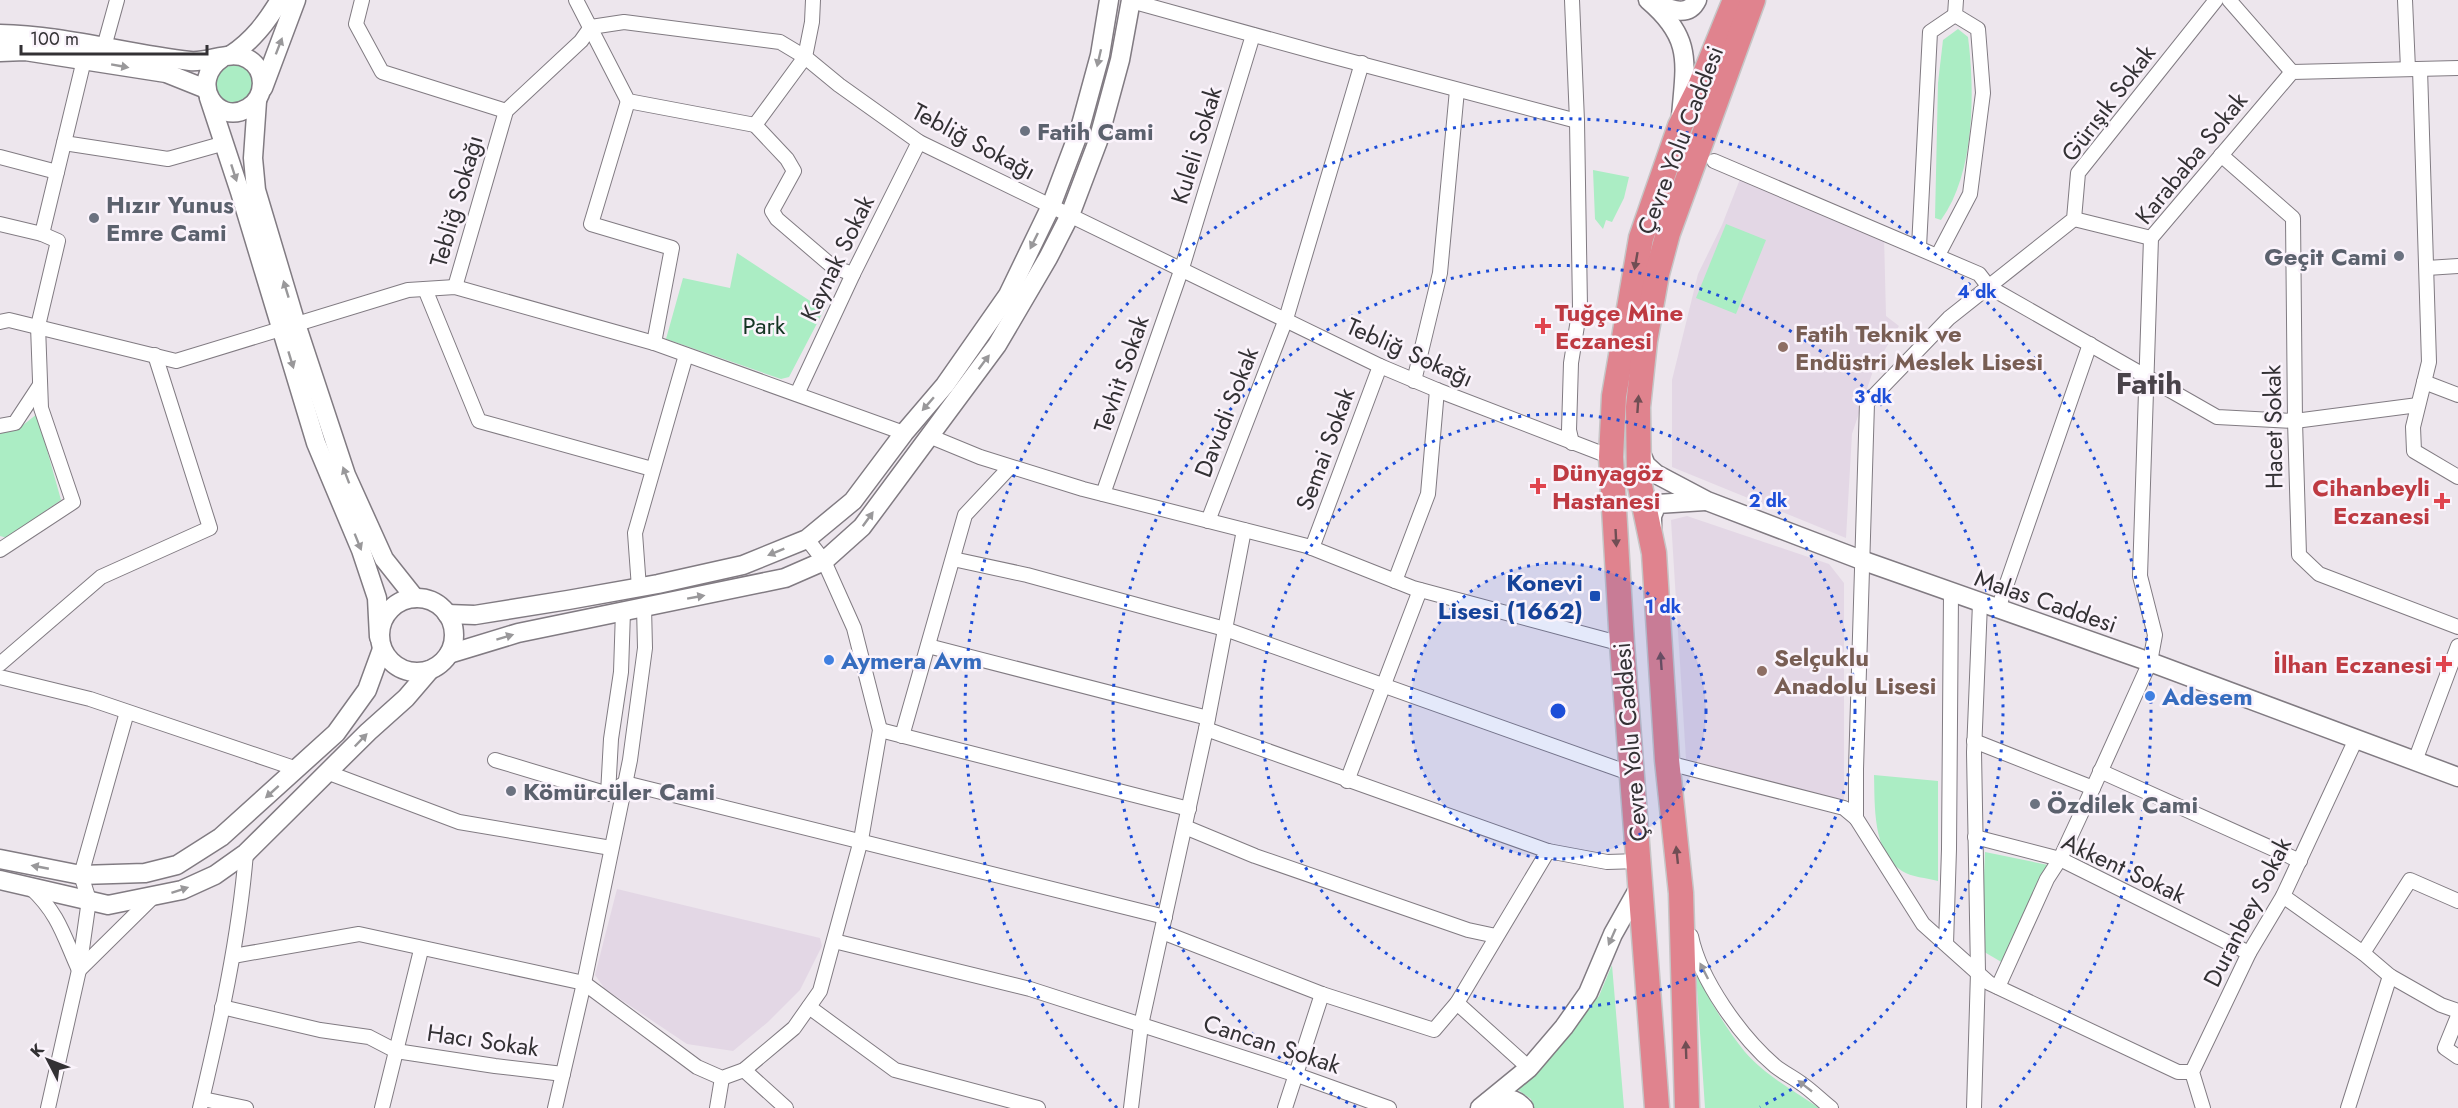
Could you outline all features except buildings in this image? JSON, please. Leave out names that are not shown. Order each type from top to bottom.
[{"type":"highway","points":[[1680,126],[1694,66],[1718,0]]},
{"type":"highway","name":"Çevre Yolu Caddesi","points":[[1657,1108],[1622,644],[1611,457],[1614,396],[1641,237],[1680,126],[1700,86],[1735,0]]},
{"type":"highway","name":"Çevre Yolu Caddesi","points":[[1687,1108],[1681,893],[1667,760],[1654,553],[1639,481],[1638,407],[1645,341],[1657,274],[1668,233],[1753,0]]},
{"type":"highway","points":[[1704,132],[1746,52],[1768,0]]},
{"type":"main road","points":[[280,0],[267,23],[250,42],[208,71],[207,93],[289,327],[326,411],[346,475],[384,559],[415,598]]},
{"type":"main road","points":[[0,52],[25,51],[166,73],[207,93],[215,105],[232,112],[241,111],[259,96],[296,0]]},
{"type":"main road","points":[[447,614],[475,615],[639,588],[743,565],[807,539],[852,501],[904,433],[945,385],[1008,295],[1051,206],[1079,132],[1100,55],[1109,0]]},
{"type":"main road","points":[[449,654],[518,633],[785,578],[824,561],[862,528],[997,345],[1048,258],[1070,215],[1098,141],[1120,60],[1131,0]]},
{"type":"main road","points":[[1649,0],[1681,11],[1690,8],[1697,0]]},
{"type":"main road","points":[[1649,0],[1668,19],[1684,47],[1686,60],[1680,126]]},
{"type":"main road","points":[[0,34],[32,35],[196,62],[240,56],[255,65],[261,73],[253,158],[256,190],[316,443],[362,550],[377,598],[381,643],[388,659],[396,667],[407,671],[430,670]]},
{"type":"main road","name":"Malas Caddesi","points":[[1637,445],[1646,465],[1656,474],[1707,501],[1863,556],[1951,593],[2150,662],[2458,777]]},
{"type":"main road","points":[[1654,553],[1652,516],[1657,504],[1707,501]]},
{"type":"main road","points":[[0,859],[81,875],[145,873],[177,865],[220,837],[336,733],[367,690],[381,643],[386,615],[403,601],[415,598],[438,605],[447,614],[454,633],[449,654],[444,660],[430,670],[406,698],[368,732],[246,853],[215,875],[182,890],[108,905],[0,880]]},
{"type":"main road","points":[[1483,1106],[1529,1068],[1564,1028],[1588,993],[1613,934],[1640,886]]},
{"type":"main road","points":[[1483,1106],[1503,1098],[1517,1100],[1524,1108]]},
{"type":"street","points":[[104,47],[117,0]]},
{"type":"street","points":[[362,0],[356,24],[382,72],[506,111]]},
{"type":"street","points":[[576,0],[628,102],[591,224],[672,248],[654,343]]},
{"type":"street","points":[[755,125],[805,57],[812,22],[813,0]]},
{"type":"street","points":[[1131,0],[1252,35],[1577,121]]},
{"type":"street","points":[[1572,0],[1577,121],[1580,307],[1571,363],[1569,430],[1572,443]]},
{"type":"street","points":[[1955,15],[1956,0]]},
{"type":"street","name":"Gürışık Sokak","points":[[2074,219],[2078,173],[2216,0]]},
{"type":"street","points":[[2229,0],[2292,72],[2458,68]]},
{"type":"street","points":[[2405,0],[2414,69],[2427,268],[2429,362],[2413,427],[2414,451],[2458,477]]},
{"type":"street","points":[[1919,247],[1930,32],[1955,15]]},
{"type":"street","points":[[1938,255],[1970,194],[1983,93],[1978,29],[1955,15]]},
{"type":"street","name":"Tebliğ Sokağı","points":[[455,287],[506,111],[581,40],[591,27],[624,22],[780,42],[805,57],[839,85],[919,142],[1380,366],[1611,457]]},
{"type":"street","name":"Kuleli Sokak","points":[[1182,268],[1252,35]]},
{"type":"street","points":[[42,234],[84,60]]},
{"type":"street","name":"Davudi Sokak","points":[[1208,521],[1286,320],[1362,63]]},
{"type":"street","name":"Karababa Sokak","points":[[1998,987],[2047,879],[2060,859],[2150,662],[2155,635],[2140,576],[2151,238],[2292,72]]},
{"type":"street","points":[[1414,381],[1440,273],[1457,90]]},
{"type":"street","points":[[628,102],[755,125],[787,159],[794,171],[772,211],[777,219],[833,267],[853,274]]},
{"type":"street","name":"Kaynak Sokak","points":[[797,394],[853,274],[919,142]]},
{"type":"street","points":[[64,143],[168,159],[225,143]]},
{"type":"street","name":"Hacet Sokak","points":[[2221,155],[2293,218],[2299,555],[2319,574],[2458,627]]},
{"type":"street","points":[[0,157],[57,172]]},
{"type":"street","points":[[1714,161],[1979,274],[1989,287],[2217,417],[2295,420],[2418,405]]},
{"type":"street","points":[[1856,818],[1867,403],[1949,318],[2074,219],[2151,238]]},
{"type":"street","points":[[0,224],[42,234],[58,241],[38,326],[41,408],[73,502],[0,550]]},
{"type":"street","points":[[2427,268],[2458,266]]},
{"type":"street","name":"Tevhit Sokak","points":[[1103,494],[1182,268]]},
{"type":"street","points":[[0,322],[9,320],[38,326],[177,361],[408,290],[455,287],[654,343],[904,433]]},
{"type":"street","points":[[425,289],[478,421],[652,469]]},
{"type":"street","points":[[1998,609],[2090,344]]},
{"type":"street","points":[[0,664],[101,577],[210,528],[155,355]]},
{"type":"street","points":[[639,588],[635,533],[686,355]]},
{"type":"street","name":"Semai Sokak","points":[[1312,548],[1380,366]]},
{"type":"street","points":[[2424,382],[2458,395]]},
{"type":"street","points":[[0,426],[15,423],[40,384]]},
{"type":"street","points":[[1395,581],[1428,494],[1437,390]]},
{"type":"street","points":[[929,436],[1010,467],[1103,494],[1312,548],[1420,590],[1622,644]]},
{"type":"street","points":[[902,736],[965,515],[1010,467]]},
{"type":"street","points":[[1131,1108],[1141,1025],[1207,723],[1244,530]]},
{"type":"street","points":[[233,956],[359,934],[422,950],[584,983],[697,1067],[722,1078],[744,1070],[794,1028],[820,991],[861,840],[880,730],[854,628],[824,561],[807,539]]},
{"type":"street","points":[[953,559],[1027,575],[1225,629],[1632,774]]},
{"type":"street","points":[[1347,781],[1420,590]]},
{"type":"street","points":[[1946,944],[1951,593]]},
{"type":"street","points":[[1974,1108],[1978,972],[1974,741],[1980,603]]},
{"type":"street","points":[[555,1108],[584,983],[625,783],[645,648],[644,607]]},
{"type":"street","points":[[608,794],[611,739],[621,672],[623,611]]},
{"type":"street","points":[[928,646],[1207,723],[1347,781],[1548,851],[1607,862],[1639,861]]},
{"type":"street","points":[[2415,761],[2458,646]]},
{"type":"street","points":[[0,677],[90,699],[297,770]]},
{"type":"street","points":[[48,1108],[79,970],[89,900],[81,875],[127,712]]},
{"type":"street","points":[[880,730],[1189,809]]},
{"type":"street","name":"Duranbey Sokak","points":[[2192,1072],[2249,953],[2283,896],[2356,739]]},
{"type":"street","points":[[1974,741],[2093,788]]},
{"type":"street","points":[[495,760],[608,794],[625,783],[1166,917]]},
{"type":"street","points":[[1667,760],[1676,765],[1844,808],[1856,818],[1923,924],[1978,972],[1998,987],[2178,1072],[2192,1072],[2203,1108]]},
{"type":"street","points":[[2100,771],[2300,861]]},
{"type":"street","points":[[329,773],[459,822],[611,848]]},
{"type":"street","points":[[1185,827],[1255,856],[1468,930],[1496,936]]},
{"type":"street","name":"Akkent Sokak","points":[[1975,837],[2060,859],[2249,953]]},
{"type":"street","points":[[1162,932],[1322,994],[1434,1030],[1457,1003],[1548,851]]},
{"type":"street","points":[[246,853],[242,902],[233,956],[201,1103],[246,1108]]},
{"type":"street","points":[[2363,953],[2410,880],[2458,901]]},
{"type":"street","points":[[30,887],[47,903],[59,921],[79,970]]},
{"type":"street","points":[[1681,893],[1694,951],[1707,977],[1745,1038],[1777,1067],[1803,1084],[1831,1108]]},
{"type":"street","points":[[2283,896],[2363,953],[2390,976],[2441,1005],[2458,1011]]},
{"type":"street","points":[[79,970],[152,897]]},
{"type":"street","name":"Cancan Sokak","points":[[834,941],[1030,989],[1297,1075],[1389,1108]]},
{"type":"street","points":[[382,1108],[422,950]]},
{"type":"street","points":[[2348,1108],[2390,976]]},
{"type":"street","points":[[1285,1108],[1322,994]]},
{"type":"street","points":[[1457,1003],[1529,1068]]},
{"type":"street","name":"Hacı Sokak","points":[[222,1007],[320,1030],[369,1037],[396,1051],[563,1074]]},
{"type":"street","points":[[809,1007],[895,1070],[1038,1108]]},
{"type":"street","points":[[2458,1016],[2445,1048],[2458,1057]]},
{"type":"street","points":[[744,1070],[786,1108]]},
{"type":"street","points":[[717,1108],[722,1078]]},
{"type":"shaded area","name":"Fatih Teknik ve Endüstri Meslek Lisesi","points":[[1742,174],[1884,236],[1886,316],[1899,326],[1874,368],[1852,434],[1846,538],[1672,467],[1672,380],[1698,274],[1722,225]]},
{"type":"shaded area","name":"Selçuklu Anadolu Lisesi","points":[[1687,516],[1829,564],[1844,583],[1844,802],[1686,759],[1671,520]]},
{"type":"shaded area","points":[[617,889],[820,938],[822,946],[800,990],[768,1022],[733,1051],[687,1044],[605,989],[595,975]]},
{"type":"green space","points":[[1958,29],[1968,37],[1972,82],[1970,132],[1961,179],[1941,220],[1935,218],[1938,83],[1943,40]]},
{"type":"green space","points":[[235,65],[242,66],[248,71],[253,77],[253,91],[248,97],[242,102],[235,103],[228,102],[222,97],[217,91],[216,84],[217,77],[222,71],[228,66]]},
{"type":"green space","points":[[1593,170],[1629,177],[1624,198],[1612,222],[1606,220],[1603,229],[1595,219]]},
{"type":"green space","points":[[1726,224],[1766,240],[1736,314],[1696,298]]},
{"type":"green space","name":"Park","points":[[737,253],[824,310],[789,377],[781,379],[666,339],[683,278],[730,288]]},
{"type":"green space","points":[[37,414],[61,500],[7,538],[0,536],[0,433],[18,429]]},
{"type":"green space","points":[[1874,775],[1938,781],[1938,881],[1902,871],[1892,863],[1885,852],[1875,814]]},
{"type":"green space","points":[[1985,852],[2048,865],[2003,963],[1981,950]]},
{"type":"green space","points":[[1612,965],[1624,1108],[1534,1108],[1531,1099],[1518,1090],[1572,1031],[1599,996]]},
{"type":"green space","points":[[1696,973],[1718,1014],[1745,1052],[1771,1075],[1819,1108],[1705,1108]]},
{"type":"place","name":"Fatih Cami","points":[[1025,131]]},
{"type":"place","name":"Hızır Yunus Emre Cami","points":[[94,218]]},
{"type":"place","name":"Geçit Cami","points":[[2399,256]]},
{"type":"place","name":"Tuğçe Mine Eczanesi","points":[[1543,326]]},
{"type":"place","name":"Fatih Teknik ve Endüstri Meslek Lisesi","points":[[1783,347]]},
{"type":"place","name":"Dünyagöz Hastanesi","points":[[1538,486]]},
{"type":"place","name":"Cihanbeyli Eczanesi","points":[[2442,501]]},
{"type":"place","name":"Konevi Lisesi (1662)","points":[[1595,596]]},
{"type":"place","name":"Aymera Avm","points":[[829,660]]},
{"type":"place","name":"İlhan Eczanesi","points":[[2444,664]]},
{"type":"place","name":"Selçuklu Anadolu Lisesi","points":[[1762,671]]},
{"type":"place","name":"Adesem","points":[[2150,696]]},
{"type":"place","name":"Kömürcüler Cami","points":[[511,791]]},
{"type":"place","name":"Özdilek Cami","points":[[2035,804]]},
{"type":"district","name":"Fatih","points":[[2149,383]]}]
